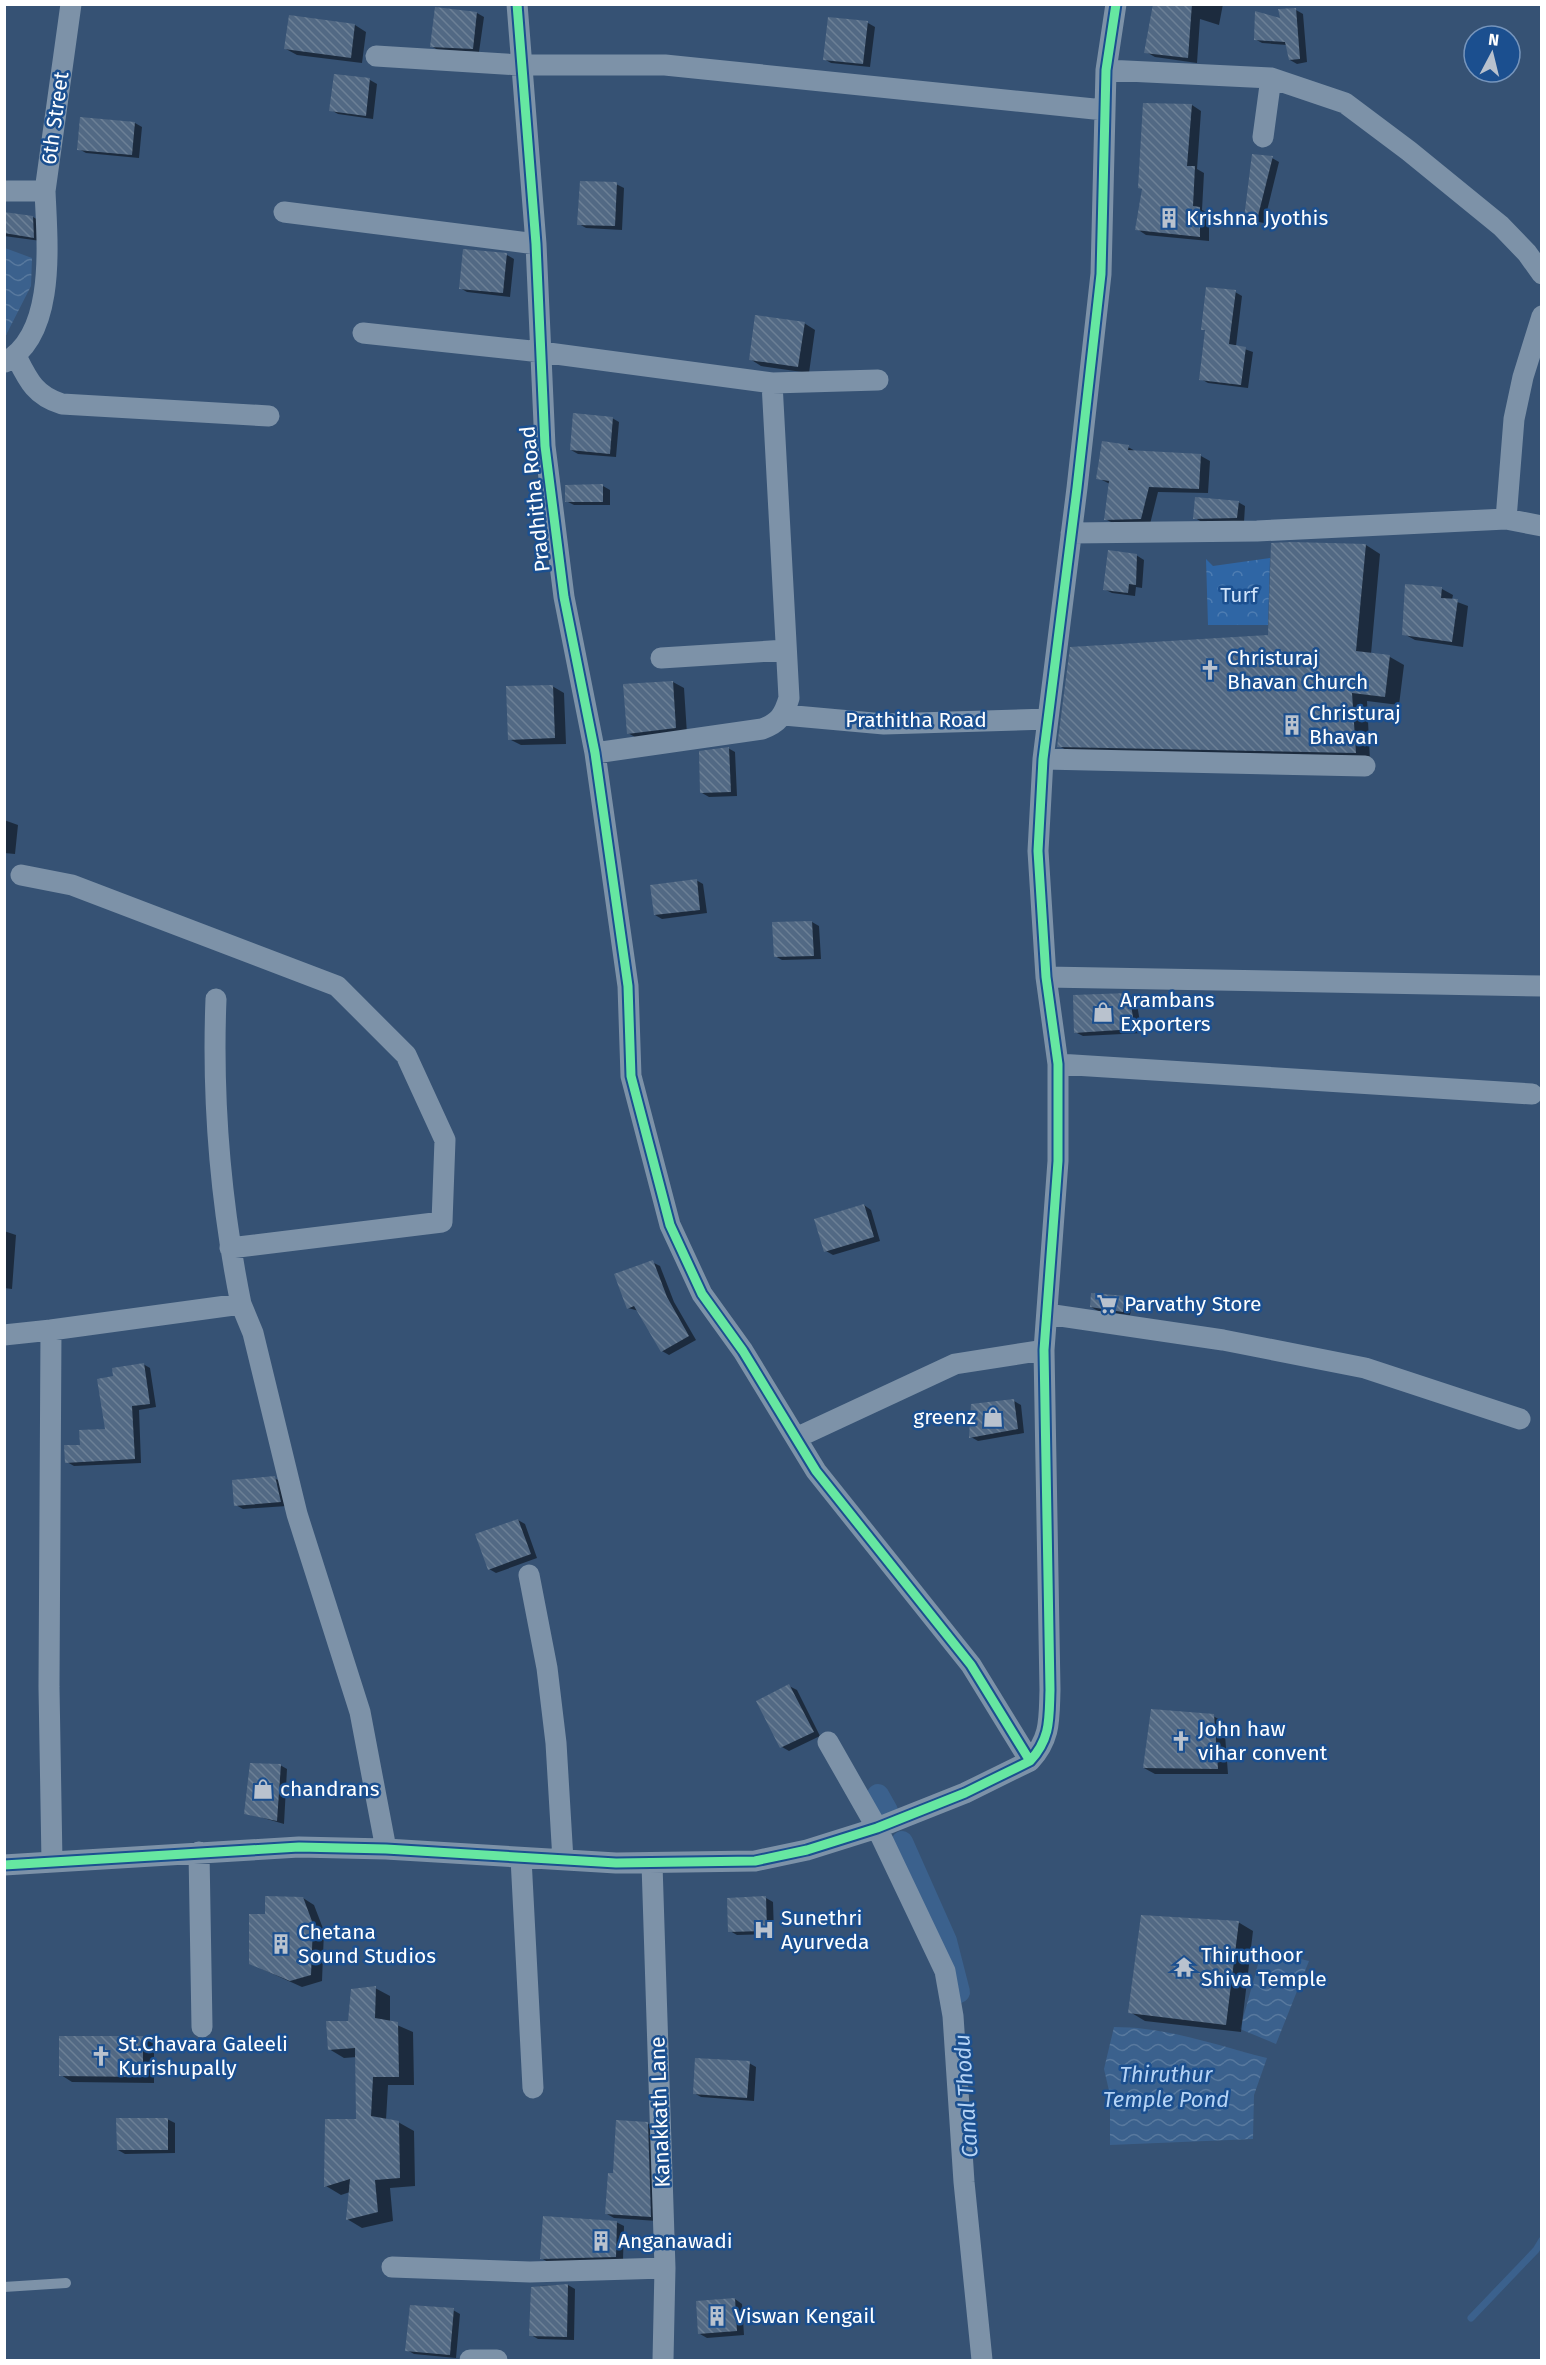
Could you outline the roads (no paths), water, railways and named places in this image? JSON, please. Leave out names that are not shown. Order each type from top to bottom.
[{"type":"street","name":"6th Street","points":[[4,191],[45,191],[71,4]]},
{"type":"street","name":"Pradhitha Road","points":[[517,4],[520,65],[536,244],[545,446],[564,597],[596,753],[627,986],[631,1076],[670,1225],[702,1294],[743,1351],[816,1471],[971,1665],[1030,1761]]},
{"type":"street","points":[[4,1865],[298,1847],[386,1849],[652,1864],[772,1858],[877,1828],[965,1793],[1030,1761],[1043,1746],[1050,1710],[1044,1350],[1058,1161],[1058,1064],[1047,977],[1038,851],[1043,759],[1101,274],[1106,70],[1116,4]]},
{"type":"street","points":[[376,56],[520,65],[665,64],[1104,110]]},
{"type":"street","points":[[1106,70],[1271,78],[1345,103],[1409,151],[1501,226],[1542,274]]},
{"type":"street","points":[[1263,137],[1271,78]]},
{"type":"street","points":[[45,191],[48,271],[33,333],[10,359],[33,388],[47,399],[62,404],[268,416]]},
{"type":"street","points":[[284,212],[536,244]]},
{"type":"street","points":[[1506,519],[1514,419],[1523,377],[1542,316]]},
{"type":"street","points":[[363,333],[541,352],[772,383],[878,380]]},
{"type":"street","points":[[596,753],[762,729],[774,724],[784,715],[789,698],[772,383]]},
{"type":"street","points":[[1071,533],[1257,531],[1506,519],[1542,526]]},
{"type":"street","points":[[661,658],[786,651]]},
{"type":"street","name":"Prathitha Road","points":[[784,715],[884,724],[1048,719]]},
{"type":"street","points":[[1043,759],[1365,766]]},
{"type":"street","points":[[21,875],[72,885],[337,986],[406,1055],[445,1140],[442,1222],[230,1248]]},
{"type":"street","points":[[1047,977],[1542,986]]},
{"type":"street","points":[[216,999],[213,1063],[230,1248],[241,1304],[253,1333],[297,1514],[360,1712],[386,1849]]},
{"type":"street","points":[[1058,1064],[1532,1094]]},
{"type":"street","points":[[4,1335],[241,1304]]},
{"type":"street","points":[[1047,1314],[1223,1340],[1365,1368],[1520,1419]]},
{"type":"street","points":[[51,1330],[49,1687],[52,1862]]},
{"type":"street","points":[[796,1438],[955,1364],[1044,1350]]},
{"type":"street","points":[[529,1575],[550,1690],[563,1860]]},
{"type":"street","points":[[828,1742],[877,1828],[928,1930],[945,1971],[950,1990],[964,2182],[982,2361]]},
{"type":"street","points":[[199,1852],[202,2027]]},
{"type":"street","points":[[521,1858],[533,2088]]},
{"type":"street","name":"Kanakkath Lane","points":[[652,1864],[665,2268],[663,2361]]},
{"type":"street","points":[[392,2267],[530,2272],[665,2268]]},
{"type":"street","points":[[470,2360],[497,2361]]},
{"type":"lane","points":[[4,2287],[66,2283]]},
{"type":"water","points":[[5,248],[32,258],[31,286],[5,337]]},
{"type":"water","points":[[1262,1950],[1309,1961],[1276,2044],[1240,2029]]},
{"type":"water","name":"Thiruthur Temple Pond","points":[[1114,2027],[1172,2033],[1267,2058],[1254,2095],[1253,2139],[1110,2145],[1110,2095],[1104,2069]]},
{"type":"waterway","name":"Canal Thodu","points":[[878,1795],[887,1811]]},
{"type":"waterway","name":"Canal Thodu","points":[[902,1842],[946,1941],[959,1992]]},
{"type":"waterway","points":[[1471,2318],[1536,2250],[1542,2240]]},
{"type":"place","name":"Krishna Jyothis","points":[[1169,218]]},
{"type":"place","name":"Christuraj Bhavan Church","points":[[1210,670]]},
{"type":"place","name":"Christuraj Bhavan","points":[[1292,725]]},
{"type":"place","name":"Arambans Exporters","points":[[1103,1012]]},
{"type":"place","name":"Parvathy Store","points":[[1107,1304]]},
{"type":"place","name":"greenz","points":[[993,1417]]},
{"type":"place","name":"John haw vihar convent","points":[[1181,1741]]},
{"type":"place","name":"chandrans","points":[[263,1789]]},
{"type":"place","name":"Sunethri Ayurveda","points":[[764,1930]]},
{"type":"place","name":"Chetana Sound Studios","points":[[281,1944]]},
{"type":"place","name":"Thiruthoor Shiva Temple","points":[[1184,1967]]},
{"type":"place","name":"St.Chavara Galeeli Kurishupally","points":[[101,2056]]},
{"type":"place","name":"Anganawadi","points":[[601,2241]]},
{"type":"place","name":"Viswan Kengail","points":[[717,2316]]},
{"type":"park label","name":"Turf","points":[[1239,595]]}]
